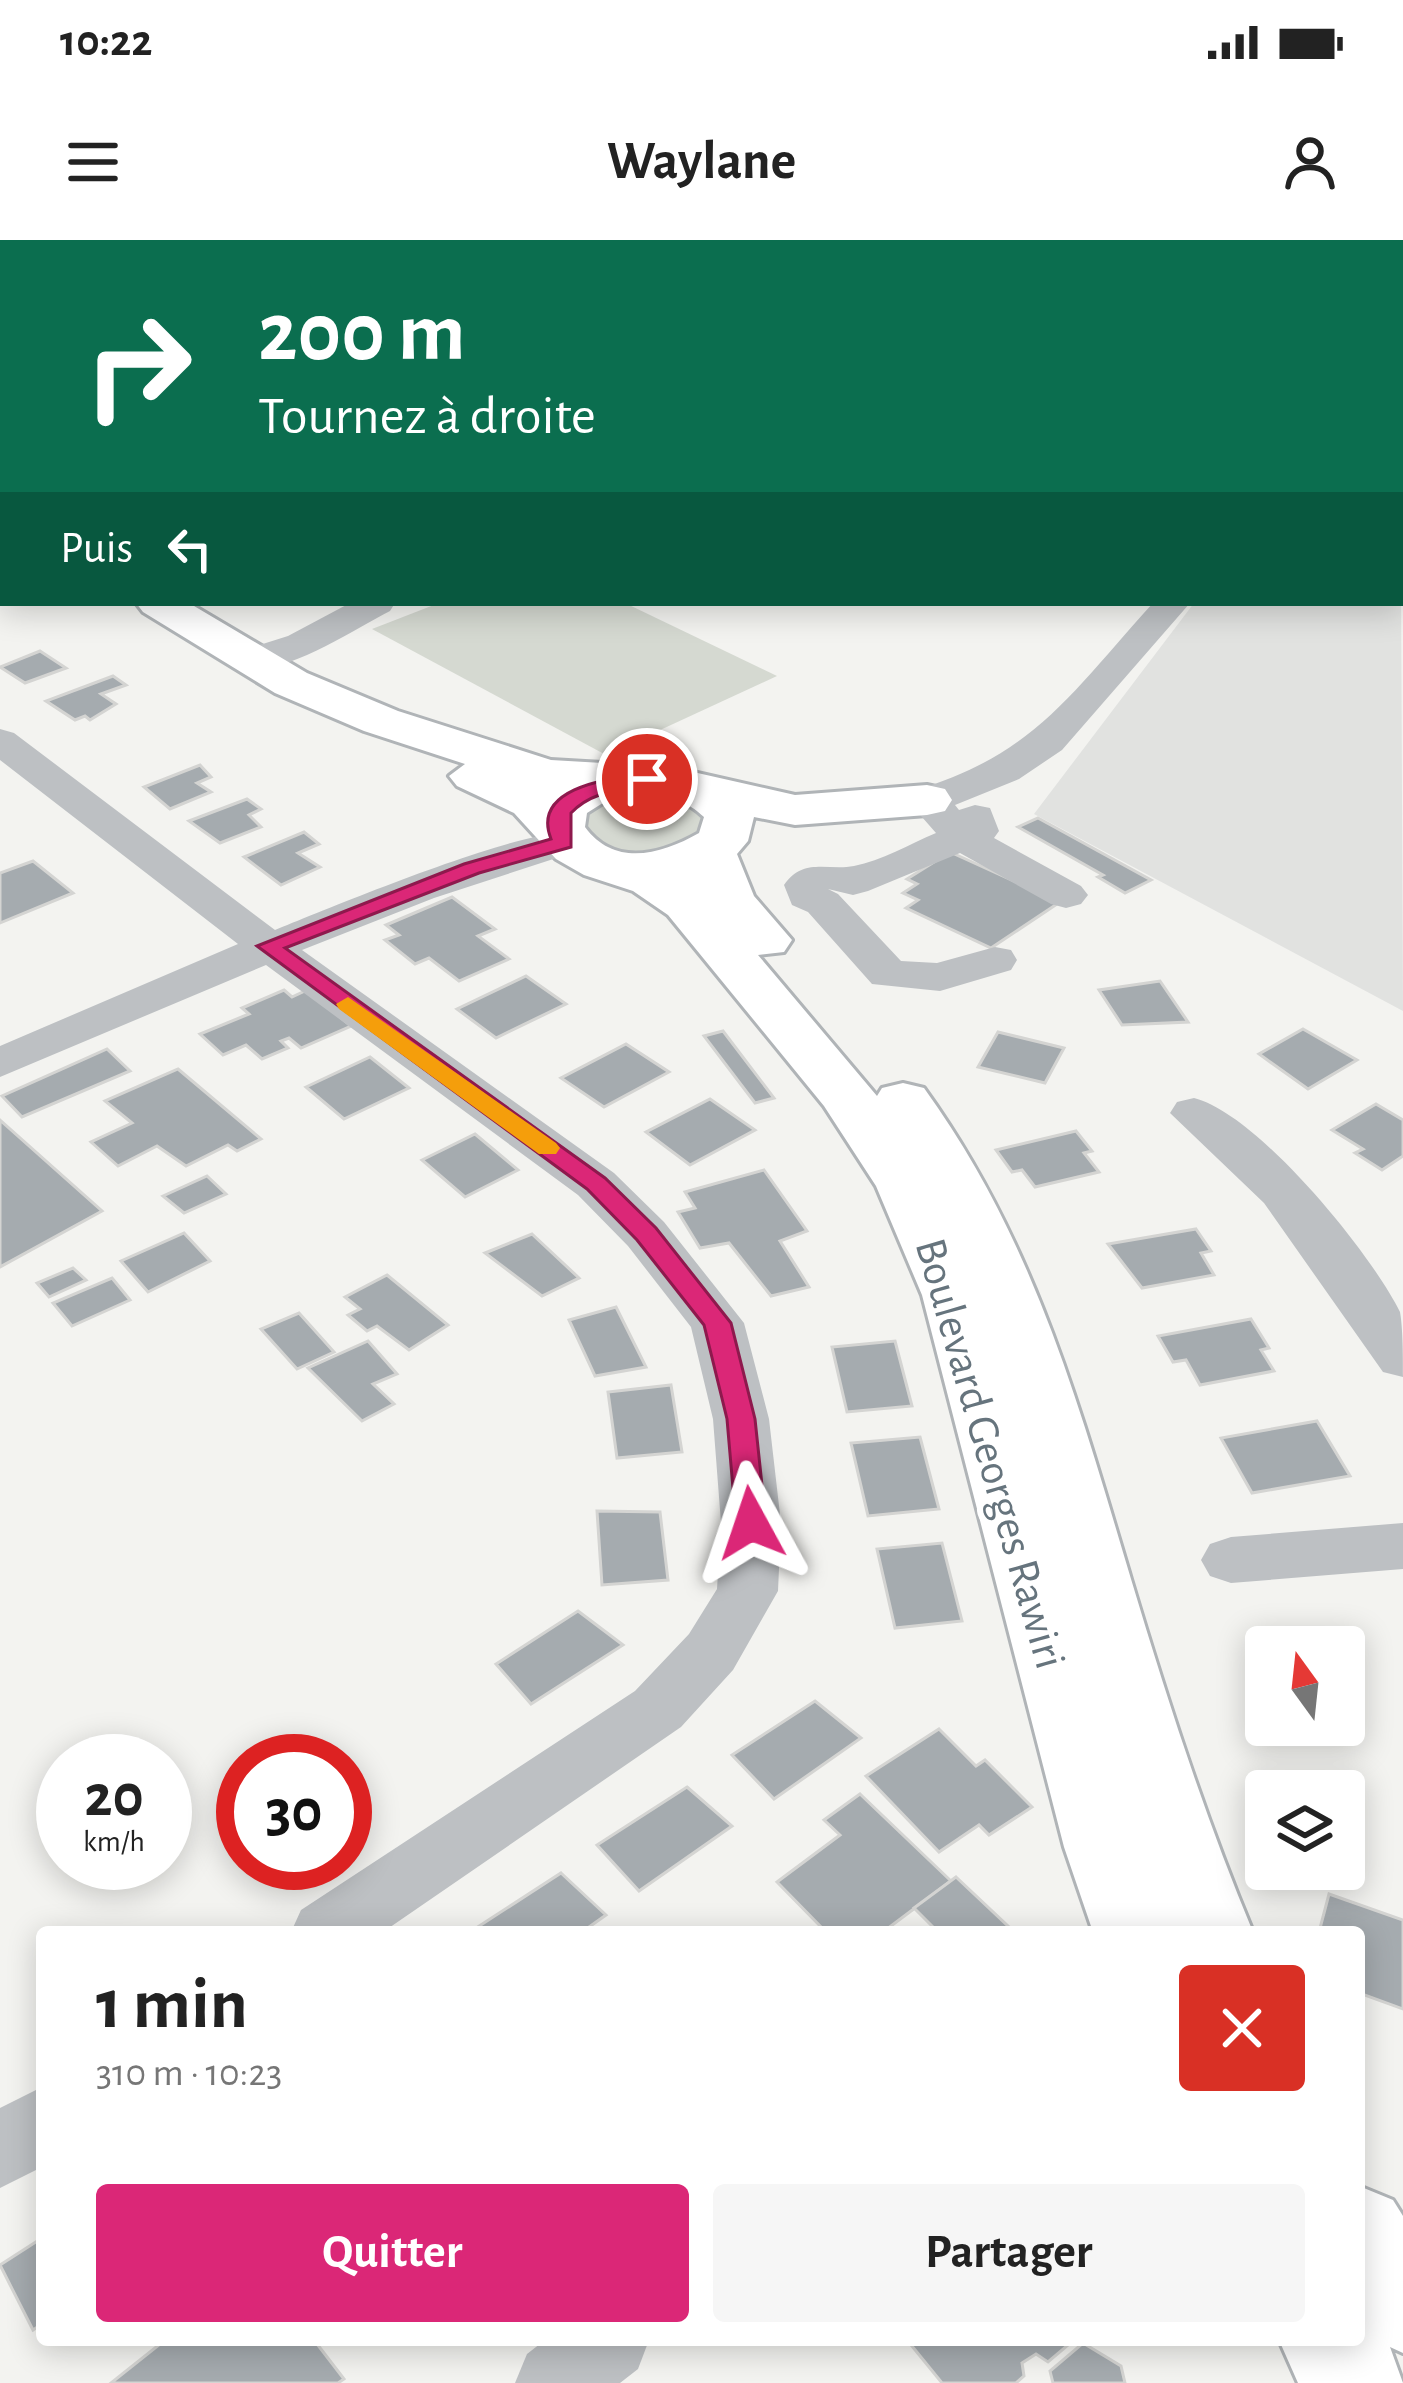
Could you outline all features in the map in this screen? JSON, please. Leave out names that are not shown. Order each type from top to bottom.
[{"type":"main road","name":"Boulevard Georges Rawiri","points":[[115,606],[274,702],[492,781],[532,802],[580,846],[652,880],[687,904],[846,1095],[907,1185],[956,1295],[1105,1847],[1134,1926]]},
{"type":"main road","points":[[163,606],[250,660],[341,705],[522,767],[577,779],[670,781],[714,829]]},
{"type":"main road","points":[[624,781],[574,798],[561,812],[580,846],[669,867],[714,829],[780,827],[892,811],[940,796]]},
{"type":"main road","name":"Boulevard Georges Rawiri","points":[[714,829],[730,901],[922,1127],[959,1184],[994,1256],[1145,1745],[1208,1926]]},
{"type":"main road","points":[[1365,2243],[1403,2305]]},
{"type":"main road","points":[[1332,2346],[1355,2383]]},
{"type":"street","points":[[250,660],[301,644],[371,606]]},
{"type":"street","points":[[1066,895],[964,838],[940,796],[1005,772],[1048,742],[1169,606]]},
{"type":"street","points":[[0,740],[268,946],[596,1184],[659,1250],[717,1323],[741,1419],[751,1523],[747,1591],[711,1652],[658,1709],[335,1926]]},
{"type":"street","points":[[964,838],[838,893],[888,974],[940,977],[995,961]]},
{"type":"street","points":[[0,1064],[268,946],[472,869],[580,846]]},
{"type":"street","points":[[1194,1113],[1231,1135],[1252,1155],[1403,1358]]},
{"type":"street","points":[[1231,1560],[1403,1546]]},
{"type":"street","points":[[0,2152],[36,2127]]},
{"type":"street","points":[[556,2383],[602,2346]]},
{"type":"shaded area","points":[[431,606],[631,606],[777,676],[606,755],[372,629]]},
{"type":"shaded area","points":[[1192,606],[1401,606],[1403,1011],[1034,814]]},
{"type":"shaded area","points":[[673,792],[713,822],[679,856],[595,851],[578,815],[603,796]]},
{"type":"building","points":[[40,651],[66,668],[25,683],[0,667]]},
{"type":"building","points":[[113,676],[126,685],[101,694],[116,704],[90,720],[85,716],[75,720],[46,701]]},
{"type":"building","points":[[200,765],[211,777],[197,783],[211,792],[170,809],[144,787]]},
{"type":"building","points":[[247,799],[261,809],[249,815],[261,827],[220,843],[189,821]]},
{"type":"building","points":[[1038,818],[1151,880],[1125,893],[1098,877],[1103,875],[1018,827]]},
{"type":"building","points":[[304,832],[319,844],[298,853],[320,867],[281,885],[244,857]]},
{"type":"building","points":[[950,852],[1060,902],[991,948],[906,908],[918,900],[903,893],[917,884],[907,879]]},
{"type":"building","points":[[33,861],[73,893],[0,923],[0,873]]},
{"type":"building","points":[[452,897],[495,929],[478,936],[509,959],[459,981],[429,958],[415,964],[385,940],[399,935],[386,925]]},
{"type":"building","points":[[526,976],[566,1004],[496,1038],[457,1009]]},
{"type":"building","points":[[1160,981],[1188,1022],[1122,1025],[1099,990]]},
{"type":"building","points":[[284,990],[292,997],[307,990],[351,1026],[301,1048],[289,1038],[281,1041],[288,1048],[262,1059],[246,1045],[223,1055],[200,1034],[249,1014],[242,1008]]},
{"type":"building","points":[[1303,1029],[1357,1060],[1308,1089],[1259,1054]]},
{"type":"building","points":[[723,1031],[774,1098],[755,1103],[704,1036]]},
{"type":"building","points":[[998,1032],[1064,1048],[1045,1083],[978,1067]]},
{"type":"building","points":[[626,1044],[669,1072],[604,1107],[561,1078]]},
{"type":"building","points":[[107,1049],[130,1071],[22,1117],[2,1096]]},
{"type":"building","points":[[370,1057],[409,1088],[344,1119],[306,1087]]},
{"type":"building","points":[[178,1069],[261,1139],[237,1151],[228,1145],[186,1166],[157,1146],[118,1166],[91,1142],[132,1123],[105,1101]]},
{"type":"building","points":[[710,1099],[755,1130],[690,1165],[646,1132]]},
{"type":"building","points":[[1376,1104],[1403,1120],[1403,1156],[1382,1170],[1355,1153],[1363,1149],[1332,1130]]},
{"type":"building","points":[[0,1120],[102,1211],[0,1267]]},
{"type":"building","points":[[1076,1131],[1092,1151],[1084,1153],[1099,1172],[1035,1187],[1022,1170],[1012,1172],[996,1150]]},
{"type":"building","points":[[475,1134],[518,1170],[465,1197],[422,1160]]},
{"type":"building","points":[[764,1170],[807,1231],[780,1241],[809,1287],[771,1296],[729,1243],[700,1248],[678,1212],[695,1208],[685,1192]]},
{"type":"building","points":[[207,1176],[226,1194],[184,1213],[163,1196]]},
{"type":"building","points":[[1196,1229],[1211,1251],[1201,1253],[1214,1275],[1142,1288],[1108,1244]]},
{"type":"building","points":[[184,1233],[210,1261],[148,1292],[121,1261]]},
{"type":"building","points":[[532,1234],[579,1278],[542,1296],[485,1253]]},
{"type":"building","points":[[73,1268],[86,1280],[49,1297],[37,1283]]},
{"type":"building","points":[[387,1275],[448,1325],[409,1350],[377,1326],[367,1331],[348,1315],[360,1309],[345,1297]]},
{"type":"building","points":[[112,1278],[130,1300],[72,1326],[53,1303]]},
{"type":"building","points":[[616,1307],[646,1367],[595,1376],[569,1320]]},
{"type":"building","points":[[299,1313],[334,1352],[297,1369],[261,1329]]},
{"type":"building","points":[[1251,1319],[1269,1348],[1261,1350],[1274,1371],[1200,1385],[1186,1360],[1173,1362],[1158,1336]]},
{"type":"building","points":[[368,1341],[397,1374],[373,1384],[394,1404],[362,1421],[308,1368]]},
{"type":"building","points":[[895,1341],[912,1406],[847,1412],[832,1347]]},
{"type":"building","points":[[671,1385],[682,1452],[617,1458],[608,1392]]},
{"type":"building","points":[[1317,1421],[1350,1476],[1252,1493],[1221,1438]]},
{"type":"building","points":[[920,1437],[939,1509],[868,1516],[851,1443]]},
{"type":"building","points":[[597,1511],[660,1512],[668,1580],[602,1585]]},
{"type":"building","points":[[942,1543],[962,1621],[895,1628],[877,1549]]},
{"type":"building","points":[[578,1611],[623,1645],[531,1704],[496,1664]]},
{"type":"building","points":[[815,1701],[861,1738],[774,1799],[732,1755]]},
{"type":"building","points":[[939,1729],[976,1766],[985,1760],[1032,1807],[989,1835],[979,1825],[939,1852],[866,1776]]},
{"type":"building","points":[[687,1787],[732,1826],[639,1891],[597,1845]]},
{"type":"building","points":[[860,1794],[951,1881],[891,1926],[820,1926],[777,1882],[840,1835],[824,1820]]},
{"type":"building","points":[[561,1873],[606,1915],[590,1926],[479,1926]]},
{"type":"building","points":[[956,1877],[1008,1926],[932,1926],[914,1908]]},
{"type":"building","points":[[1329,1894],[1403,1920],[1403,2009],[1365,1995],[1365,1926],[1321,1926]]},
{"type":"building","points":[[36,2242],[33,2330],[0,2265]]},
{"type":"building","points":[[157,2346],[319,2346],[344,2379],[338,2383],[111,2383]]},
{"type":"building","points":[[912,2346],[1067,2346],[1048,2362],[1036,2354],[1022,2363],[1024,2376],[1016,2383],[942,2383]]},
{"type":"building","points":[[1079,2346],[1088,2346],[1121,2366],[1125,2383],[1053,2383],[1050,2371]]},
{"type":"slow traffic","points":[[348,1004],[547,1148]]},
{"type":"route","points":[[647,779],[597,787],[574,798],[561,812],[557,827],[563,842],[472,869],[268,946],[596,1184],[646,1234],[717,1323],[741,1419],[751,1523]]}]
